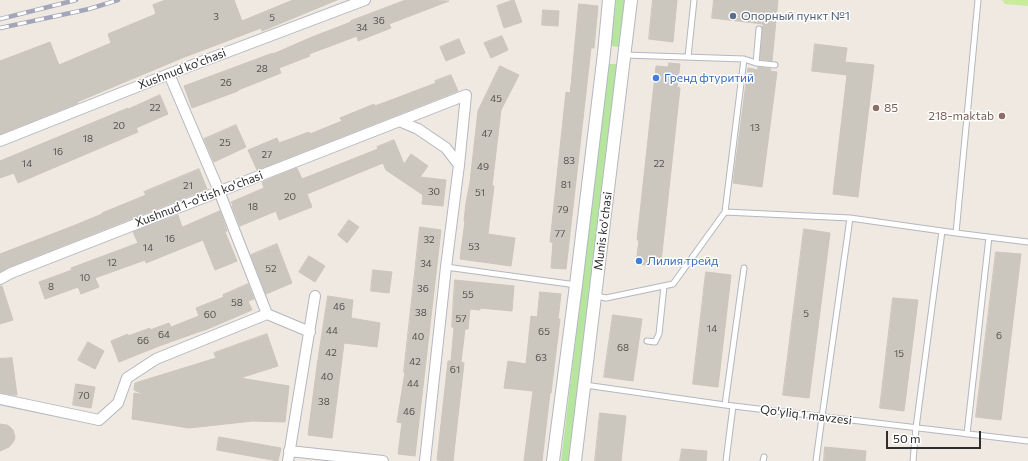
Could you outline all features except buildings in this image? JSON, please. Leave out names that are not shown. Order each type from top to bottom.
[{"type":"street","name":"Xushnud ko'chasi","points":[[0,141],[169,74],[365,0]]},
{"type":"street","name":"Munis ko'chasi","points":[[553,461],[604,53],[608,0]]},
{"type":"street","name":"Munis ko'chasi","points":[[575,461],[631,0]]},
{"type":"street","points":[[604,53],[625,54]]},
{"type":"street","points":[[169,74],[219,191],[267,314]]},
{"type":"street","name":"Xushnud 1-o'tish ko'chasi","points":[[0,279],[11,273],[466,95],[425,461]]},
{"type":"street","points":[[399,121],[418,128],[446,148],[458,165]]},
{"type":"street","points":[[315,296],[288,456],[383,461]]},
{"type":"street","points":[[0,399],[100,420],[118,403],[127,378],[156,359],[267,314],[310,332]]},
{"type":"lane","points":[[688,57],[694,0]]},
{"type":"lane","points":[[956,233],[977,0]]},
{"type":"lane","points":[[756,63],[759,29]]},
{"type":"lane","points":[[625,54],[744,59],[756,63],[775,65]]},
{"type":"lane","points":[[596,296],[606,298],[673,284],[725,212],[744,59]]},
{"type":"lane","points":[[725,212],[850,218],[1028,242]]},
{"type":"lane","points":[[816,461],[850,218]]},
{"type":"lane","points":[[913,461],[942,231]]},
{"type":"lane","points":[[967,434],[989,237]]},
{"type":"lane","points":[[446,267],[576,285]]},
{"type":"lane","points":[[725,405],[744,268]]},
{"type":"lane","points":[[647,341],[655,342],[659,334],[664,286]]},
{"type":"lane","name":"Qo'yliq 1 mavzesi","points":[[584,384],[725,405],[1028,441]]},
{"type":"lane","points":[[726,461],[733,406]]},
{"type":"green space","points":[[616,0],[625,0],[619,47],[611,46]]},
{"type":"green space","points":[[1002,0],[1028,0],[1028,6],[1005,4]]},
{"type":"green space","points":[[609,64],[617,64],[569,461],[561,461]]},
{"type":"railway","points":[[0,19],[76,0]]},
{"type":"railway","points":[[0,28],[89,9],[118,0]]},
{"type":"place","name":"Опорный пункт №1","points":[[733,16]]},
{"type":"place","name":"Гренд фтуритий","points":[[656,78]]},
{"type":"place","name":"85","points":[[876,108]]},
{"type":"place","name":"218-maktab","points":[[1002,116]]},
{"type":"place","name":"Лилия трейд","points":[[639,261]]}]
